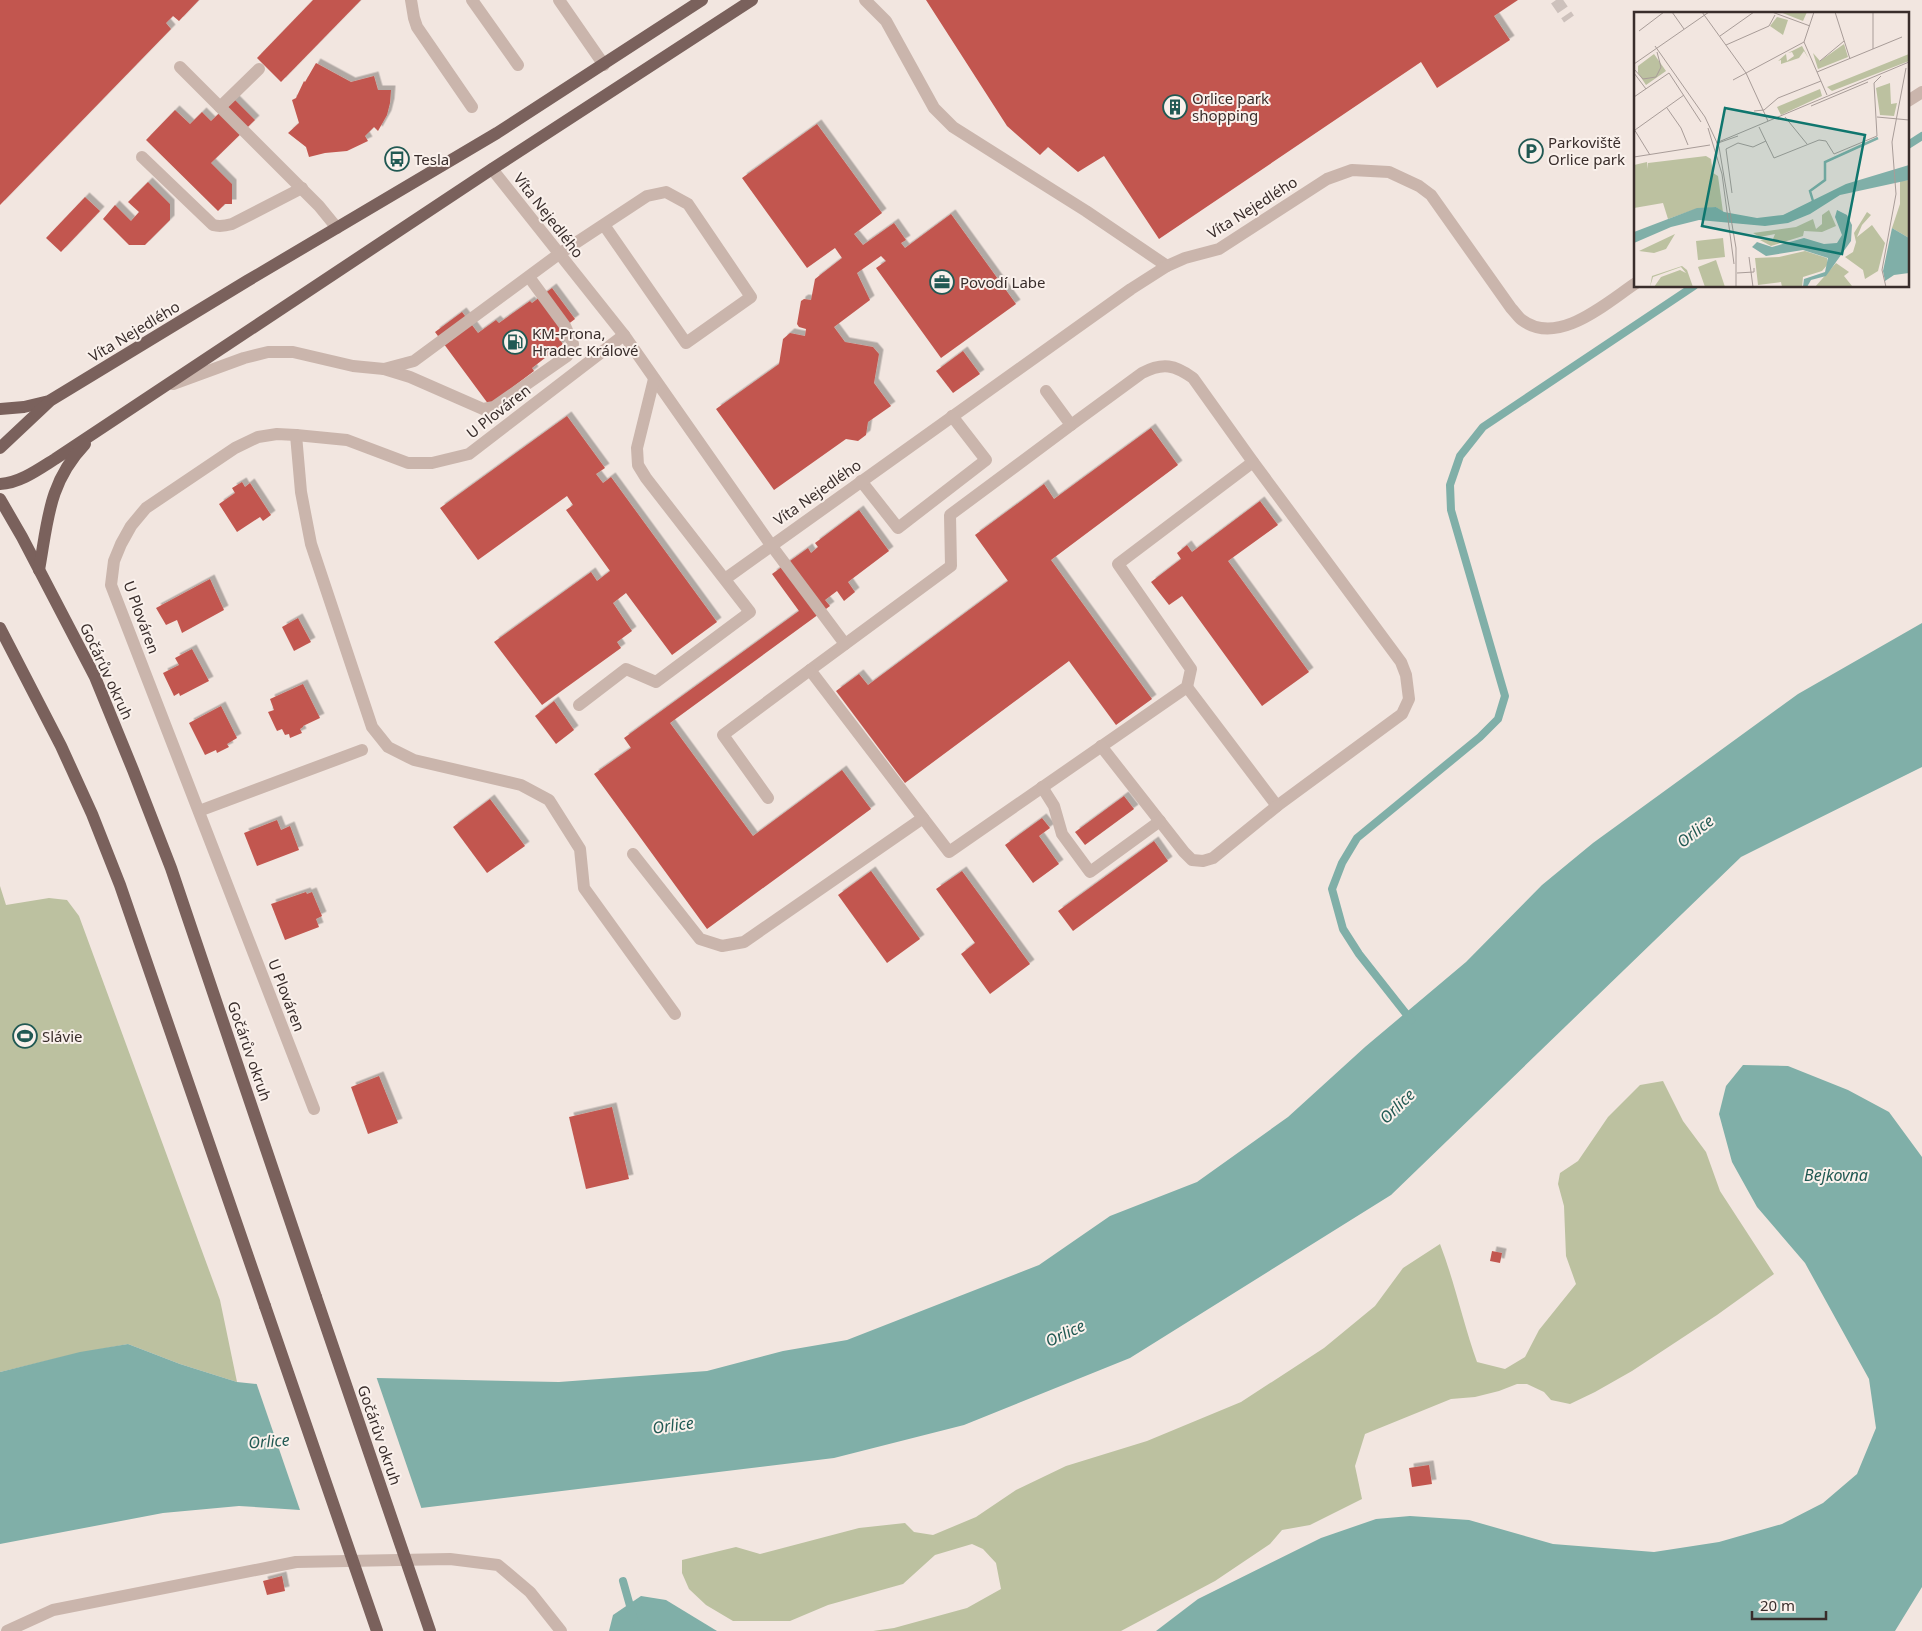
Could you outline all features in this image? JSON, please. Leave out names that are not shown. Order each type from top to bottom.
[{"type":"main road","name":"Víta Nejedlého","points":[[0,448],[51,400],[465,152],[702,0]]},
{"type":"main road","name":"Víta Nejedlého","points":[[0,484],[11,483],[40,468],[95,433],[492,169],[752,0]]},
{"type":"main road","points":[[0,409],[24,407],[51,400]]},
{"type":"main road","points":[[40,570],[48,511],[57,485],[70,462],[95,433]]},
{"type":"main road","name":"Gočárův okruh","points":[[0,499],[40,570],[94,677],[121,739],[168,859],[430,1631]]},
{"type":"main road","points":[[0,628],[61,746],[92,814],[120,884],[377,1631]]},
{"type":"street","points":[[411,0],[417,27],[472,107]]},
{"type":"street","points":[[472,0],[518,65]]},
{"type":"street","points":[[559,0],[604,64]]},
{"type":"street","points":[[865,0],[886,21],[934,108],[953,127],[1086,211],[1167,266]]},
{"type":"street","points":[[180,67],[302,188],[337,228]]},
{"type":"street","points":[[220,107],[259,69]]},
{"type":"street","points":[[1910,101],[1922,92]]},
{"type":"street","points":[[142,157],[213,225],[217,226],[232,224],[302,188]]},
{"type":"street","name":"Víta Nejedlého","points":[[492,169],[624,335],[771,545],[1131,289],[1167,266],[1185,258],[1220,250],[1327,179],[1352,170],[1389,172],[1419,186],[1431,195],[1511,308],[1522,320],[1537,327],[1557,329],[1579,321],[1634,284]]},
{"type":"street","points":[[384,368],[414,361],[559,254],[648,196],[666,192],[688,204],[751,297],[686,343],[604,225]]},
{"type":"street","points":[[164,387],[244,358],[268,352],[293,352],[353,366],[384,368],[410,377],[483,409],[494,407],[567,356],[573,344],[565,326],[529,277]]},
{"type":"street","name":"U Plováren","points":[[314,1109],[111,585],[114,561],[131,526],[146,508],[164,494],[235,448],[258,437],[277,434],[347,440],[408,463],[432,464],[469,454],[624,335]]},
{"type":"street","points":[[768,798],[723,735],[951,566],[950,515],[1142,373],[1153,367],[1169,366],[1182,370],[1194,378],[1253,462],[1400,662],[1406,674],[1409,699],[1402,714],[1277,806],[1213,858],[1203,861],[1192,860],[1102,746]]},
{"type":"street","points":[[579,705],[626,669],[656,682],[750,612],[646,478],[638,465],[637,448],[654,379]]},
{"type":"street","points":[[1046,391],[1071,425]]},
{"type":"street","points":[[861,481],[898,528],[986,460],[952,416]]},
{"type":"street","points":[[296,435],[301,492],[311,544],[372,727],[388,747],[414,760],[521,785],[549,800],[580,849],[584,888],[675,1014]]},
{"type":"street","points":[[810,670],[949,852],[1187,687],[1191,669],[1118,564],[1253,462]]},
{"type":"street","points":[[725,579],[771,545],[845,644]]},
{"type":"street","points":[[1187,687],[1277,806]]},
{"type":"street","points":[[199,811],[362,750]]},
{"type":"street","points":[[1042,787],[1054,806],[1062,834],[1090,872],[1160,821]]},
{"type":"street","points":[[633,854],[700,939],[722,946],[744,942],[922,818]]},
{"type":"street","points":[[7,1631],[53,1610],[296,1562],[450,1559],[498,1565],[530,1592],[561,1631]]},
{"type":"green space","points":[[0,886],[6,905],[49,898],[67,900],[79,916],[220,1300],[237,1382],[180,1364],[128,1344],[0,1372]]},
{"type":"green space","points":[[1663,1081],[1683,1121],[1706,1152],[1720,1191],[1774,1274],[1717,1315],[1632,1371],[1595,1392],[1570,1404],[1551,1400],[1544,1392],[1527,1384],[1517,1384],[1475,1397],[1451,1399],[1365,1434],[1355,1466],[1362,1499],[1310,1525],[1282,1530],[1270,1544],[1215,1581],[1121,1631],[873,1631],[894,1628],[967,1608],[1001,1589],[996,1563],[983,1549],[972,1544],[935,1555],[903,1584],[828,1605],[790,1621],[733,1621],[706,1605],[689,1589],[682,1573],[682,1560],[736,1547],[760,1554],[859,1528],[905,1523],[914,1532],[933,1535],[976,1517],[1016,1490],[1066,1466],[1147,1441],[1241,1402],[1324,1348],[1375,1306],[1403,1268],[1440,1244],[1477,1362],[1505,1369],[1525,1357],[1539,1330],[1576,1284],[1566,1256],[1564,1206],[1558,1184],[1560,1173],[1578,1161],[1608,1117],[1640,1085]]},
{"type":"water","name":"Orlice","points":[[1922,623],[1922,767],[1741,857],[1391,1195],[1130,1358],[964,1425],[834,1458],[421,1508],[300,1510],[239,1506],[163,1513],[0,1544],[0,1372],[80,1352],[128,1344],[180,1364],[237,1382],[257,1384],[377,1378],[559,1382],[707,1371],[783,1351],[847,1340],[1039,1265],[1110,1216],[1197,1182],[1288,1117],[1365,1047],[1466,962],[1542,885],[1593,843],[1798,694]]},
{"type":"water","name":"Bejkovna","points":[[1743,1065],[1788,1066],[1848,1090],[1889,1112],[1922,1157],[1922,1587],[1895,1631],[1156,1631],[1198,1599],[1321,1538],[1376,1519],[1410,1516],[1469,1520],[1553,1544],[1654,1552],[1719,1542],[1782,1524],[1823,1503],[1857,1474],[1876,1428],[1869,1379],[1805,1263],[1757,1207],[1732,1162],[1719,1114],[1726,1086]]},
{"type":"water","points":[[641,1596],[666,1600],[717,1631],[609,1631],[613,1615]]},
{"type":"pier","points":[[376,1376],[422,1510],[301,1513],[256,1382]]},
{"type":"building","points":[[0,0],[199,0],[179,21],[173,16],[166,23],[171,29],[0,205]]},
{"type":"building","points":[[313,0],[361,0],[281,82],[257,58]]},
{"type":"building","name":"Orlice park shopping","points":[[926,0],[1518,0],[1494,16],[1510,40],[1437,88],[1421,62],[1159,239],[1104,156],[1078,172],[1048,147],[1040,155],[1007,126]]},
{"type":"building","points":[[316,63],[351,82],[374,76],[378,90],[391,90],[387,115],[378,131],[374,127],[365,136],[368,141],[347,151],[309,157],[306,147],[288,133],[299,123],[292,100],[296,98]]},
{"type":"building","points":[[234,99],[255,120],[211,163],[232,184],[232,204],[225,204],[218,211],[146,140],[175,110],[190,124],[202,112],[211,121]]},
{"type":"building","points":[[817,124],[882,213],[854,234],[863,245],[894,223],[906,240],[901,243],[905,248],[951,214],[1016,304],[941,358],[876,268],[886,261],[881,256],[857,273],[870,300],[834,327],[845,342],[873,347],[879,354],[874,383],[891,406],[868,422],[866,435],[858,441],[846,439],[774,490],[716,409],[779,364],[783,339],[790,333],[805,336],[806,329],[799,327],[797,324],[801,301],[804,299],[811,300],[815,279],[842,258],[835,248],[807,268],[742,178]]},
{"type":"building","points":[[148,182],[170,204],[170,220],[145,245],[129,245],[103,219],[115,205],[131,221],[139,212],[128,202]]},
{"type":"building","points":[[85,197],[100,211],[61,252],[46,238]]},
{"type":"building","points":[[552,288],[575,319],[555,334],[563,344],[532,368],[534,371],[489,405],[435,332],[462,312],[478,333],[496,320],[499,323],[530,301],[532,303]]},
{"type":"building","points":[[963,351],[980,374],[953,393],[936,371]]},
{"type":"building","points":[[567,416],[605,468],[596,474],[603,483],[611,477],[717,622],[672,655],[626,593],[613,603],[632,631],[617,642],[621,648],[542,705],[494,642],[591,572],[597,581],[610,571],[566,510],[573,505],[567,496],[478,560],[440,508]]},
{"type":"building","points":[[1151,428],[1178,465],[1051,560],[1152,699],[1116,725],[1069,661],[905,783],[836,691],[859,674],[868,685],[1008,581],[975,535],[1044,484],[1054,499]]},
{"type":"building","points":[[242,482],[245,487],[250,483],[271,515],[263,521],[260,517],[237,532],[219,504],[235,493],[232,488]]},
{"type":"building","points":[[1260,501],[1278,525],[1228,561],[1309,672],[1262,706],[1182,596],[1169,605],[1151,582],[1181,559],[1177,553],[1187,545],[1192,552]]},
{"type":"building","points":[[859,510],[889,551],[848,582],[855,592],[844,601],[837,591],[825,600],[830,606],[670,723],[753,836],[842,770],[871,809],[707,929],[594,774],[631,748],[624,738],[799,611],[772,574],[808,548],[811,553],[818,547],[815,543]]},
{"type":"building","points":[[210,579],[224,610],[182,633],[177,620],[166,625],[156,608]]},
{"type":"building","points":[[298,618],[311,642],[294,651],[282,627]]},
{"type":"building","points":[[192,649],[209,681],[180,696],[179,693],[174,696],[163,673],[179,665],[175,658]]},
{"type":"building","points":[[303,684],[320,718],[303,726],[300,729],[302,733],[290,738],[289,734],[285,735],[282,729],[277,731],[268,712],[274,710],[270,699]]},
{"type":"building","points":[[554,701],[574,730],[556,744],[535,716]]},
{"type":"building","points":[[221,706],[237,738],[227,744],[229,747],[217,753],[216,750],[205,755],[189,723]]},
{"type":"building","points":[[1124,796],[1134,809],[1085,845],[1075,832]]},
{"type":"building","points":[[490,799],[525,846],[487,873],[453,827]]},
{"type":"building","points":[[1042,818],[1050,828],[1039,836],[1059,864],[1033,883],[1005,845]]},
{"type":"building","points":[[277,820],[281,830],[290,826],[299,850],[257,866],[244,833]]},
{"type":"building","points":[[1154,841],[1168,861],[1073,931],[1058,911]]},
{"type":"building","points":[[871,871],[920,939],[887,963],[838,895]]},
{"type":"building","points":[[962,871],[1030,964],[990,994],[961,954],[975,943],[936,889]]},
{"type":"building","points":[[306,892],[307,894],[312,892],[322,916],[316,919],[319,927],[285,940],[271,904]]},
{"type":"building","points":[[379,1076],[398,1123],[368,1134],[351,1087]]},
{"type":"building","points":[[612,1107],[629,1179],[586,1189],[569,1117]]},
{"type":"building","points":[[1492,1251],[1502,1253],[1500,1263],[1490,1261]]},
{"type":"building","points":[[1429,1465],[1432,1484],[1412,1487],[1409,1468]]},
{"type":"building","points":[[282,1576],[285,1591],[267,1595],[263,1581]]},
{"type":"waterway","points":[[1910,144],[1922,136]]},
{"type":"waterway","points":[[1411,1020],[1359,954],[1343,929],[1332,889],[1342,863],[1357,838],[1480,737],[1498,719],[1505,696],[1451,510],[1450,485],[1460,456],[1483,427],[1691,288]]},
{"type":"waterway","points":[[623,1581],[634,1620],[641,1631]]},
{"type":"tunnel","points":[[1556,0],[1569,19]]},
{"type":"place","name":"Orlice park shopping","points":[[1175,107]]},
{"type":"place","name":"Parkoviště Orlice park","points":[[1531,151]]},
{"type":"place","name":"Tesla","points":[[397,159]]},
{"type":"place","name":"Povodí Labe","points":[[942,282]]},
{"type":"place","name":"KM-Prona, Hradec Králové","points":[[515,342]]},
{"type":"place","name":"Slávie","points":[[25,1036]]}]
